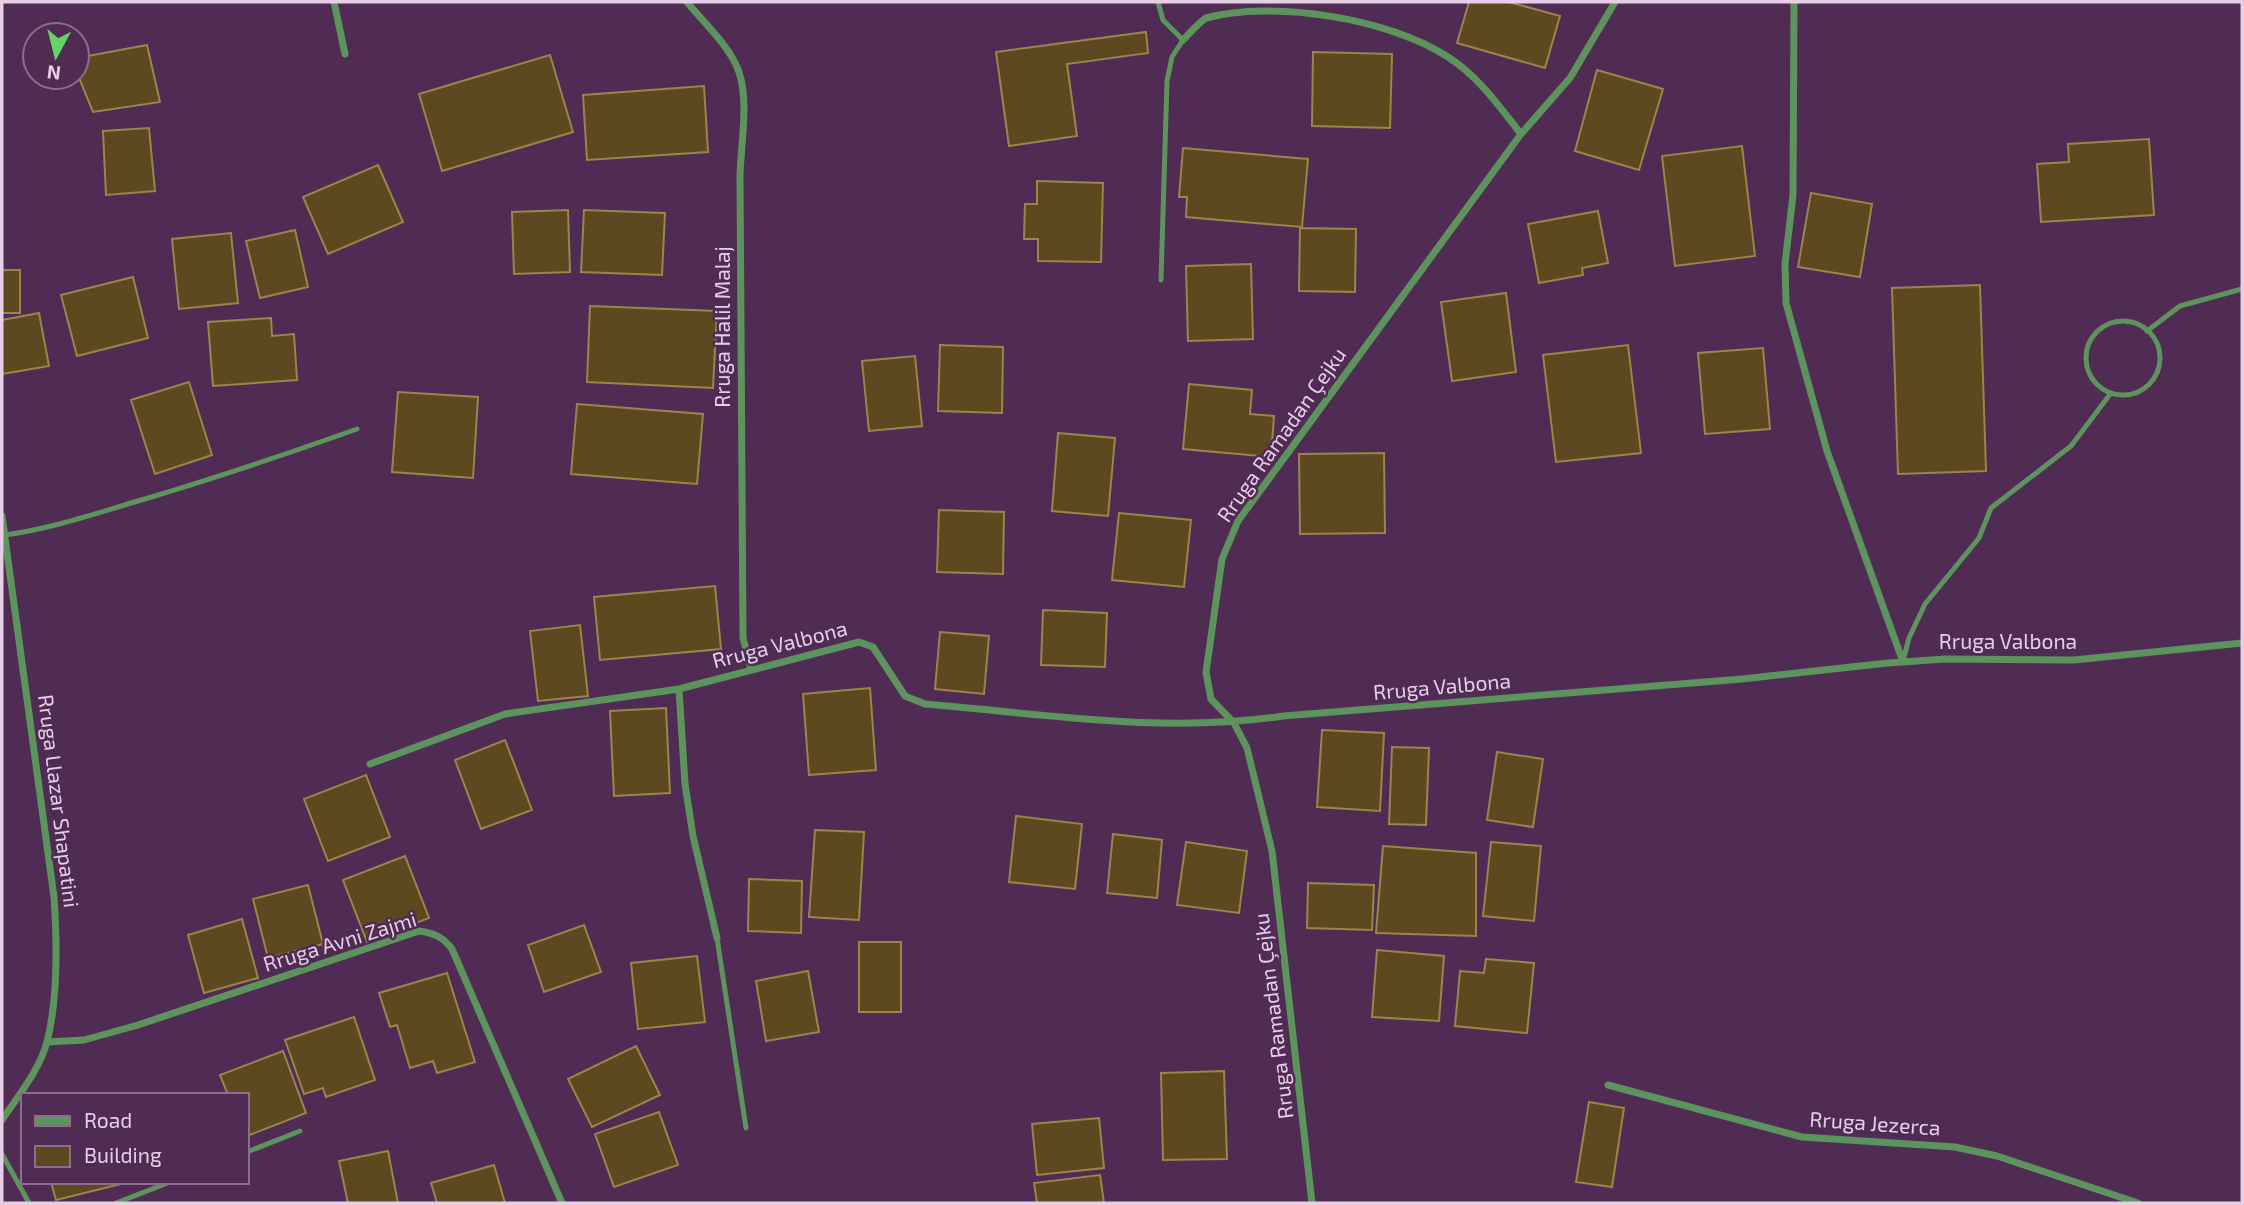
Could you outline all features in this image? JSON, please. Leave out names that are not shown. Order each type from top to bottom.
[{"type":"street","points":[[334,2],[345,54]]},
{"type":"street","name":"Rruga Halil Malaj","points":[[687,2],[721,43],[739,71],[743,105],[740,175],[743,638],[751,669]]},
{"type":"street","name":"Rruga Ramadan Çejku","points":[[1312,1203],[1272,851],[1247,748],[1234,723],[1211,699],[1206,672],[1222,559],[1238,521],[1521,134],[1570,78],[1615,2]]},
{"type":"street","points":[[1794,2],[1793,195],[1785,264],[1786,303],[1827,451],[1903,662]]},
{"type":"street","points":[[1183,40],[1204,19],[1234,8],[1273,5],[1322,9],[1364,18],[1447,57],[1481,84],[1521,134]]},
{"type":"street","name":"Rruga Llazar Shapatini","points":[[2,516],[54,897],[56,934],[47,1042],[34,1073],[2,1120]]},
{"type":"street","name":"Rruga Valbona","points":[[370,764],[505,715],[679,688],[859,642],[873,647],[905,696],[925,704],[1147,723],[1234,723],[1283,716],[1742,680],[1903,662],[1945,659],[2074,660],[2242,643]]},
{"type":"street","points":[[679,688],[687,797],[717,938]]},
{"type":"street","name":"Rruga Avni Zajmi","points":[[47,1042],[84,1040],[138,1025],[419,931],[432,933],[444,939],[452,949],[562,1203]]},
{"type":"street","name":"Rruga Jezerca","points":[[1608,1085],[1802,1137],[1955,1147],[1997,1156],[2138,1203]]},
{"type":"lane","points":[[1158,2],[1163,20],[1183,40],[1172,57],[1167,81],[1161,280]]},
{"type":"lane","points":[[2147,331],[2180,306],[2242,289]]},
{"type":"lane","points":[[2114,322],[2137,324],[2147,331],[2160,352],[2155,377],[2136,393],[2111,393],[2092,379],[2085,356],[2088,344],[2103,326],[2114,322]]},
{"type":"lane","points":[[1903,662],[1909,638],[1925,604],[1979,538],[1991,508],[2071,446],[2111,393]]},
{"type":"lane","points":[[3,535],[40,530],[258,465],[357,429]]},
{"type":"lane","points":[[717,938],[746,1128]]},
{"type":"lane","points":[[248,1152],[299,1131]]},
{"type":"lane","points":[[2,1154],[29,1203]]},
{"type":"lane","points":[[116,1203],[165,1184]]},
{"type":"building","points":[[1469,2],[1509,2],[1560,16],[1545,68],[1457,43]]},
{"type":"building","points":[[1146,32],[1148,53],[1067,64],[1077,136],[1009,146],[996,52]]},
{"type":"building","points":[[147,45],[160,102],[93,112],[84,91],[91,91],[91,55]]},
{"type":"building","points":[[1313,52],[1392,54],[1390,128],[1312,126]]},
{"type":"building","points":[[550,55],[573,132],[442,171],[419,94]]},
{"type":"building","points":[[1597,70],[1663,89],[1639,170],[1575,151]]},
{"type":"building","points":[[704,86],[708,152],[587,160],[583,95]]},
{"type":"building","points":[[149,128],[155,191],[106,195],[103,131]]},
{"type":"building","points":[[2149,139],[2154,215],[2041,222],[2037,164],[2069,162],[2068,144]]},
{"type":"building","points":[[1742,146],[1755,256],[1675,266],[1662,156]]},
{"type":"building","points":[[1183,148],[1308,159],[1302,227],[1186,217],[1187,197],[1179,197]]},
{"type":"building","points":[[378,165],[403,222],[328,254],[303,197]]},
{"type":"building","points":[[1037,181],[1103,183],[1101,262],[1038,261],[1038,239],[1024,239],[1025,204],[1037,204]]},
{"type":"building","points":[[1811,193],[1872,204],[1860,277],[1798,267]]},
{"type":"building","points":[[568,210],[570,272],[514,274],[512,212]]},
{"type":"building","points":[[584,210],[665,213],[662,275],[581,272]]},
{"type":"building","points":[[1598,211],[1608,263],[1582,268],[1583,275],[1539,283],[1528,224]]},
{"type":"building","points":[[1300,228],[1356,229],[1355,292],[1299,291]]},
{"type":"building","points":[[295,230],[308,287],[260,298],[246,241]]},
{"type":"building","points":[[231,233],[238,303],[179,309],[172,239]]},
{"type":"building","points":[[1251,264],[1253,339],[1188,341],[1186,266]]},
{"type":"building","points":[[2,270],[20,270],[20,313],[2,313]]},
{"type":"building","points":[[133,277],[148,338],[77,356],[61,295]]},
{"type":"building","points":[[1980,285],[1986,471],[1898,474],[1892,288]]},
{"type":"building","points":[[1506,293],[1516,372],[1452,381],[1441,302]]},
{"type":"building","points":[[590,306],[717,311],[713,388],[587,382]]},
{"type":"building","points":[[39,313],[49,366],[2,374],[2,320]]},
{"type":"building","points":[[271,318],[272,336],[294,334],[297,380],[213,386],[208,322]]},
{"type":"building","points":[[940,345],[1003,347],[1002,413],[938,411]]},
{"type":"building","points":[[1628,345],[1641,453],[1556,462],[1543,355]]},
{"type":"building","points":[[1763,348],[1770,429],[1705,434],[1698,353]]},
{"type":"building","points":[[915,356],[922,426],[869,431],[862,361]]},
{"type":"building","points":[[189,382],[212,455],[155,474],[131,400]]},
{"type":"building","points":[[1189,384],[1252,390],[1250,414],[1274,416],[1271,457],[1183,449]]},
{"type":"building","points":[[398,392],[478,397],[473,478],[392,472]]},
{"type":"building","points":[[577,404],[703,414],[697,484],[571,474]]},
{"type":"building","points":[[1058,433],[1115,438],[1108,516],[1052,511]]},
{"type":"building","points":[[1384,453],[1385,533],[1300,534],[1299,454]]},
{"type":"building","points":[[939,510],[1004,512],[1003,574],[937,572]]},
{"type":"building","points":[[1119,513],[1191,520],[1184,587],[1112,580]]},
{"type":"building","points":[[715,586],[721,649],[600,660],[594,597]]},
{"type":"building","points":[[1043,610],[1107,613],[1105,667],[1041,665]]},
{"type":"building","points":[[580,625],[588,696],[538,701],[530,631]]},
{"type":"building","points":[[940,632],[989,636],[984,694],[935,689]]},
{"type":"building","points":[[870,688],[876,770],[809,775],[803,694]]},
{"type":"building","points":[[666,708],[670,793],[614,796],[610,711]]},
{"type":"building","points":[[1322,730],[1384,733],[1380,811],[1317,807]]},
{"type":"building","points":[[505,740],[532,810],[481,829],[455,760]]},
{"type":"building","points":[[1392,747],[1429,748],[1426,825],[1389,824]]},
{"type":"building","points":[[1497,752],[1543,759],[1533,827],[1487,820]]},
{"type":"building","points":[[366,775],[390,837],[328,861],[304,799]]},
{"type":"building","points":[[1016,816],[1082,824],[1075,889],[1009,882]]},
{"type":"building","points":[[815,830],[864,832],[859,920],[809,917]]},
{"type":"building","points":[[1113,834],[1162,840],[1157,898],[1107,893]]},
{"type":"building","points":[[1186,842],[1247,851],[1239,913],[1177,905]]},
{"type":"building","points":[[1491,842],[1541,846],[1534,921],[1483,916]]},
{"type":"building","points":[[1383,846],[1476,853],[1476,936],[1376,933]]},
{"type":"building","points":[[405,856],[429,918],[367,942],[343,880]]},
{"type":"building","points":[[749,879],[802,881],[801,933],[748,931]]},
{"type":"building","points":[[1308,883],[1374,885],[1372,930],[1307,928]]},
{"type":"building","points":[[308,885],[323,944],[268,958],[253,899]]},
{"type":"building","points":[[242,919],[258,978],[204,993],[188,935]]},
{"type":"building","points":[[584,925],[601,972],[544,992],[528,945]]},
{"type":"building","points":[[859,942],[901,942],[901,1012],[859,1012]]},
{"type":"building","points":[[1377,950],[1444,956],[1439,1021],[1372,1017]]},
{"type":"building","points":[[697,956],[705,1022],[638,1029],[631,963]]},
{"type":"building","points":[[1486,959],[1534,963],[1527,1033],[1455,1026],[1460,971],[1484,973]]},
{"type":"building","points":[[808,971],[819,1032],[766,1041],[756,981]]},
{"type":"building","points":[[447,973],[475,1062],[437,1073],[433,1061],[410,1068],[397,1025],[390,1027],[379,993]]},
{"type":"building","points":[[354,1017],[375,1080],[326,1097],[323,1088],[304,1094],[285,1040]]},
{"type":"building","points":[[636,1046],[660,1095],[592,1127],[568,1079]]},
{"type":"building","points":[[283,1051],[306,1113],[248,1136],[248,1093],[227,1093],[220,1075]]},
{"type":"building","points":[[1224,1071],[1227,1159],[1163,1160],[1161,1073]]},
{"type":"building","points":[[1589,1102],[1624,1108],[1612,1187],[1576,1182]]},
{"type":"building","points":[[659,1112],[678,1165],[614,1187],[595,1134]]},
{"type":"building","points":[[1099,1118],[1104,1168],[1037,1175],[1032,1124]]},
{"type":"building","points":[[388,1151],[398,1203],[348,1203],[339,1161]]},
{"type":"building","points":[[494,1165],[505,1203],[437,1203],[431,1183]]},
{"type":"building","points":[[1100,1175],[1104,1203],[1037,1203],[1034,1183]]},
{"type":"building","points":[[52,1184],[121,1184],[56,1200]]}]
